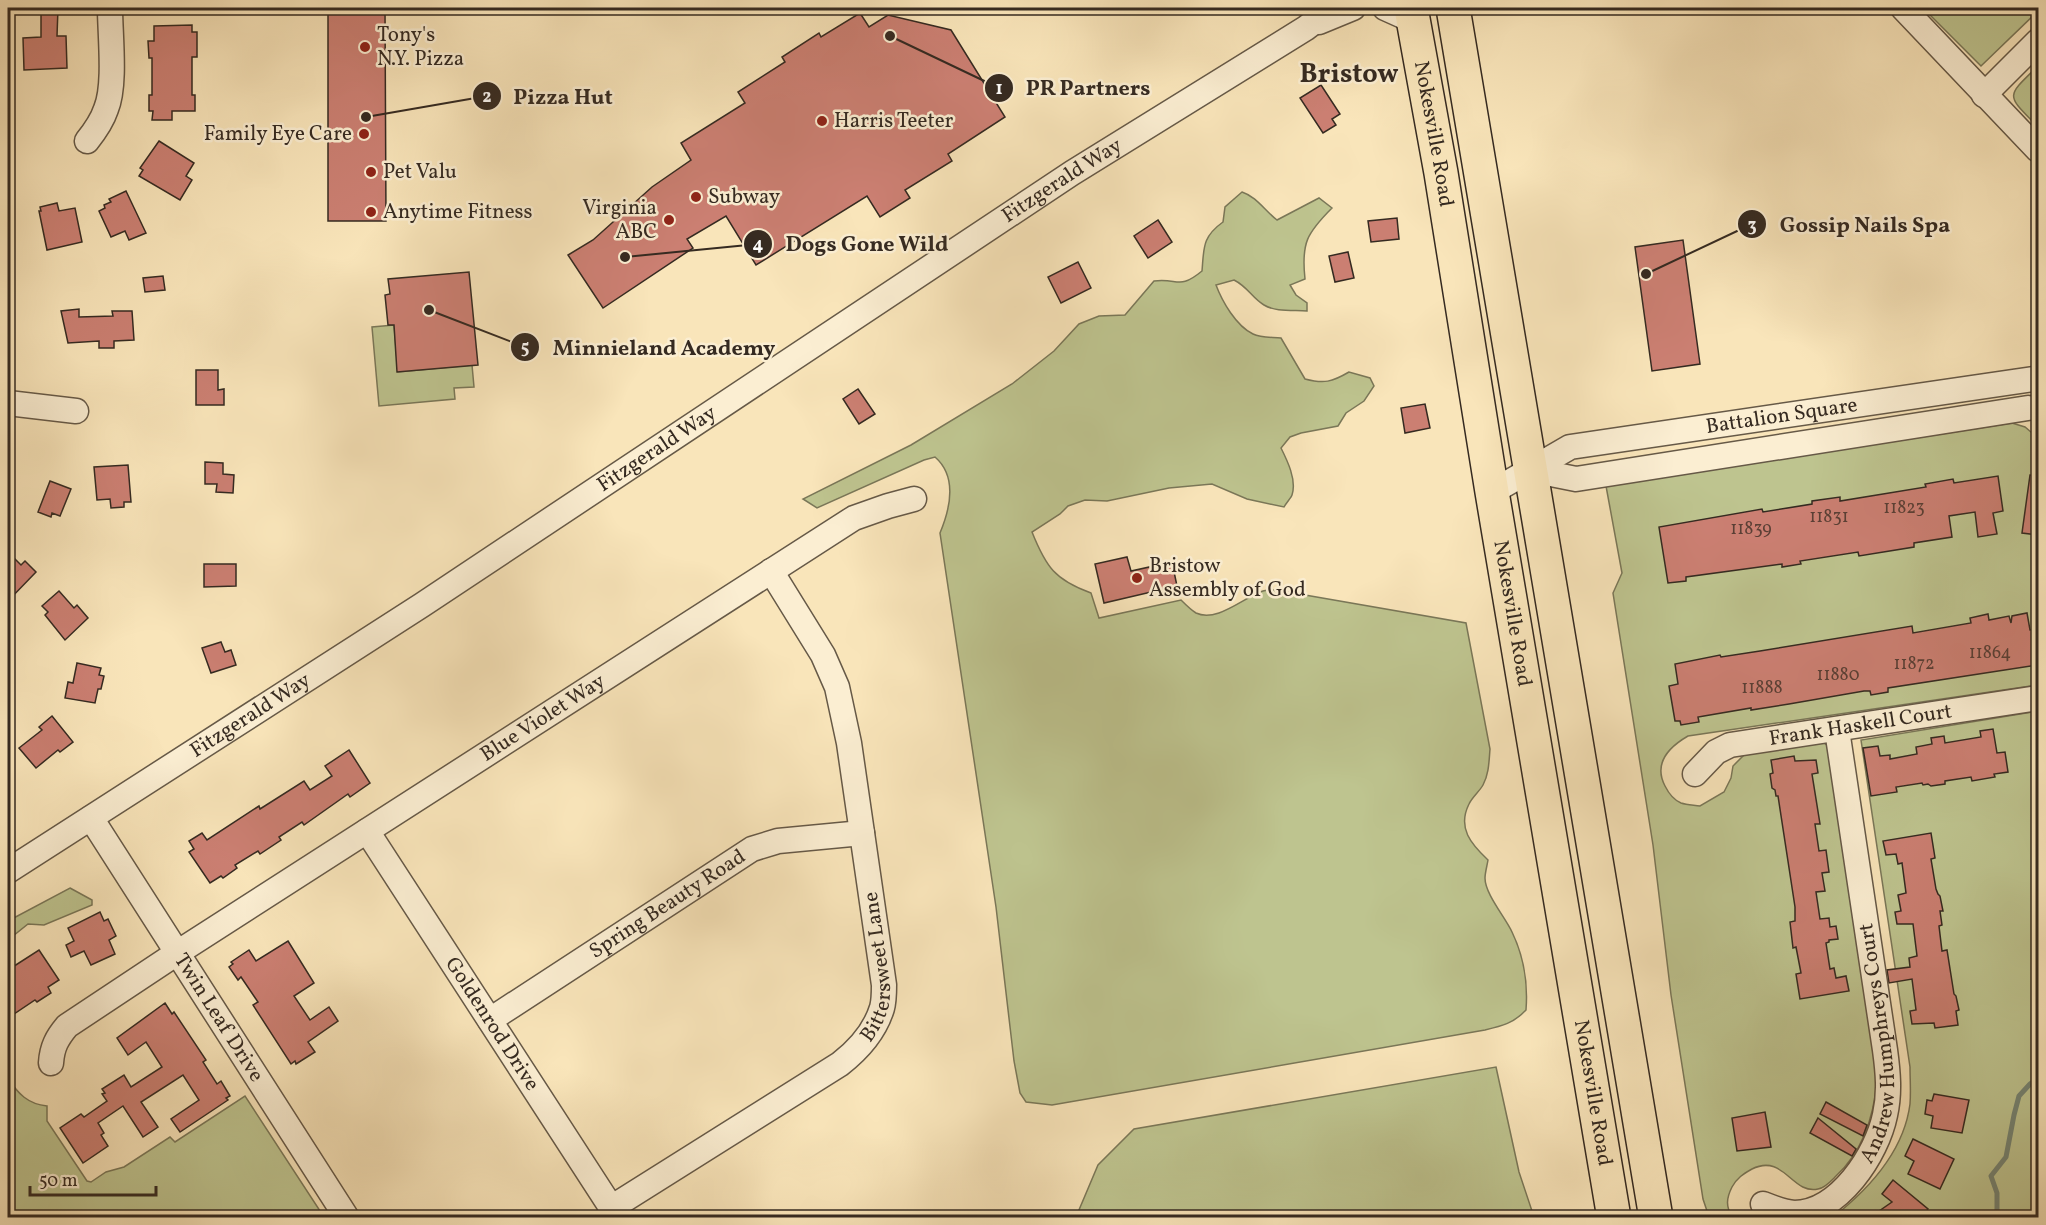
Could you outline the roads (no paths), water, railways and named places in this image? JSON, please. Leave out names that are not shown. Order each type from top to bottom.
[{"type":"highway","name":"Nokesville Road","points":[[1453,8],[1656,1218]]},
{"type":"highway","name":"Nokesville Road","points":[[1403,12],[1444,197],[1614,1218]]},
{"type":"street","points":[[87,141],[107,108],[111,90],[110,8]]},
{"type":"street","name":"Fitzgerald Way","points":[[8,871],[422,605],[1071,173],[1306,28],[1332,8]]},
{"type":"street","name":"Fitzgerald Way","points":[[1306,28],[1353,8]]},
{"type":"street","points":[[1903,8],[2038,150]]},
{"type":"street","points":[[1984,95],[2038,41]]},
{"type":"street","points":[[2033,414],[2024,393],[2027,385],[2036,376]]},
{"type":"street","name":"Battalion Square","points":[[1492,492],[1570,447],[2036,376]]},
{"type":"street","points":[[8,403],[76,411]]},
{"type":"street","name":"Battalion Square","points":[[1531,470],[1576,479],[2033,414]]},
{"type":"street","name":"Blue Violet Way","points":[[51,1063],[57,1038],[67,1026],[177,952],[854,518],[914,499]]},
{"type":"street","name":"Bittersweet Lane","points":[[614,1213],[840,1064],[856,1051],[871,1031],[882,1007],[884,985],[849,743],[837,687],[823,655],[771,571]]},
{"type":"street","name":"Frank Haskell Court","points":[[1695,774],[1716,753],[1730,745],[2038,698]]},
{"type":"street","name":"Andrew Humphreys Court","points":[[1763,1204],[1793,1213],[1808,1211],[1829,1201],[1839,1193],[1864,1162],[1885,1115],[1888,1074],[1837,730]]},
{"type":"street","name":"Twin Leaf Drive","points":[[91,818],[347,1218]]},
{"type":"street","name":"Goldenrod Drive","points":[[367,831],[614,1213]]},
{"type":"street","name":"Spring Beauty Road","points":[[490,1020],[752,849],[778,841],[862,833]]},
{"type":"waterway","points":[[1997,1218],[1997,1193],[1991,1176],[2006,1157],[2019,1096],[2038,1078]]},
{"type":"place","name":"PR Partners","points":[[890,36]]},
{"type":"place","name":"Tony's N.Y. Pizza","points":[[365,47]]},
{"type":"place","name":"Pizza Hut","points":[[366,117]]},
{"type":"place","name":"Harris Teeter","points":[[822,121]]},
{"type":"place","name":"Family Eye Care","points":[[364,134]]},
{"type":"place","name":"Pet Valu","points":[[371,172]]},
{"type":"place","name":"Subway","points":[[696,197]]},
{"type":"place","name":"Anytime Fitness","points":[[371,212]]},
{"type":"place","name":"Virginia ABC","points":[[669,220]]},
{"type":"place","name":"Dogs Gone Wild","points":[[625,257]]},
{"type":"place","name":"Gossip Nails Spa","points":[[1646,274]]},
{"type":"place","name":"Minnieland Academy","points":[[429,310]]},
{"type":"place","name":"Bristow Assembly of God","points":[[1137,578]]},
{"type":"district","name":"Bristow","points":[[1349,75]]}]
